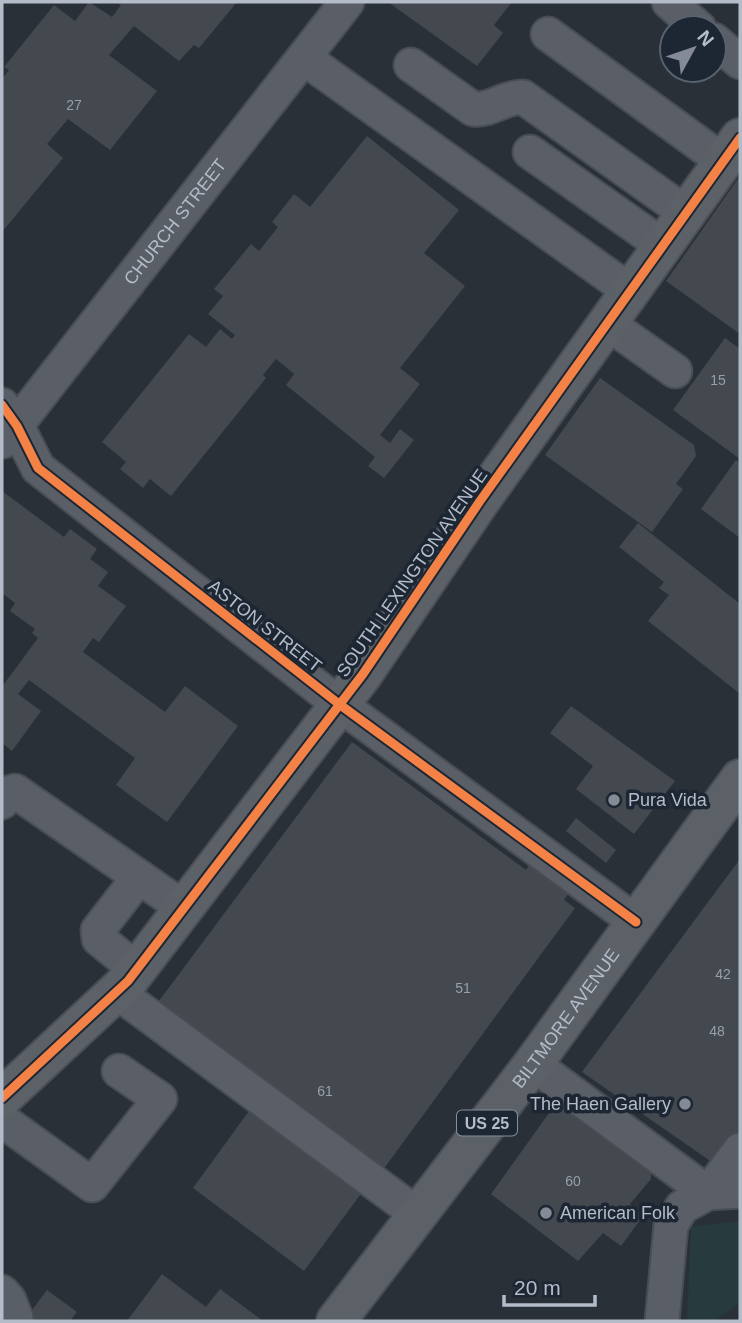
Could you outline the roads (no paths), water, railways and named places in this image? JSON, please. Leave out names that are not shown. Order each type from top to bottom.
[{"type":"main road","name":"SOUTH LEXINGTON AVENUE","points":[[2,1098],[127,981],[184,908],[340,704],[732,149]]},
{"type":"main road","name":"BILTMORE AVENUE","points":[[336,1321],[533,1064],[740,779]]},
{"type":"street","name":"CHURCH STREET","points":[[7,424],[347,2]]},
{"type":"street","points":[[669,2],[683,14]]},
{"type":"street","points":[[548,33],[732,149]]},
{"type":"street","points":[[304,58],[630,291]]},
{"type":"street","points":[[411,65],[473,109],[485,111],[509,97],[523,97],[686,213]]},
{"type":"street","points":[[530,152],[662,246]]},
{"type":"street","points":[[607,323],[675,371]]},
{"type":"street","name":"ASTON STREET","points":[[7,424],[38,468],[340,704],[636,922]]},
{"type":"street","points":[[2,802],[8,793],[15,791],[184,908]]},
{"type":"street","points":[[139,877],[98,930],[99,939],[127,981],[417,1214]]},
{"type":"street","points":[[533,1064],[724,1192]]},
{"type":"street","points":[[2,1120],[92,1185],[160,1099],[119,1071]]},
{"type":"street","points":[[662,1321],[671,1225],[682,1207],[724,1192],[740,1150]]},
{"type":"street","points":[[2,1292],[9,1300],[16,1318],[14,1321]]},
{"type":"place","name":"Pura Vida","points":[[614,800]]},
{"type":"place","name":"The Haen Gallery","points":[[685,1104]]},
{"type":"place","name":"American Folk","points":[[546,1213]]}]
